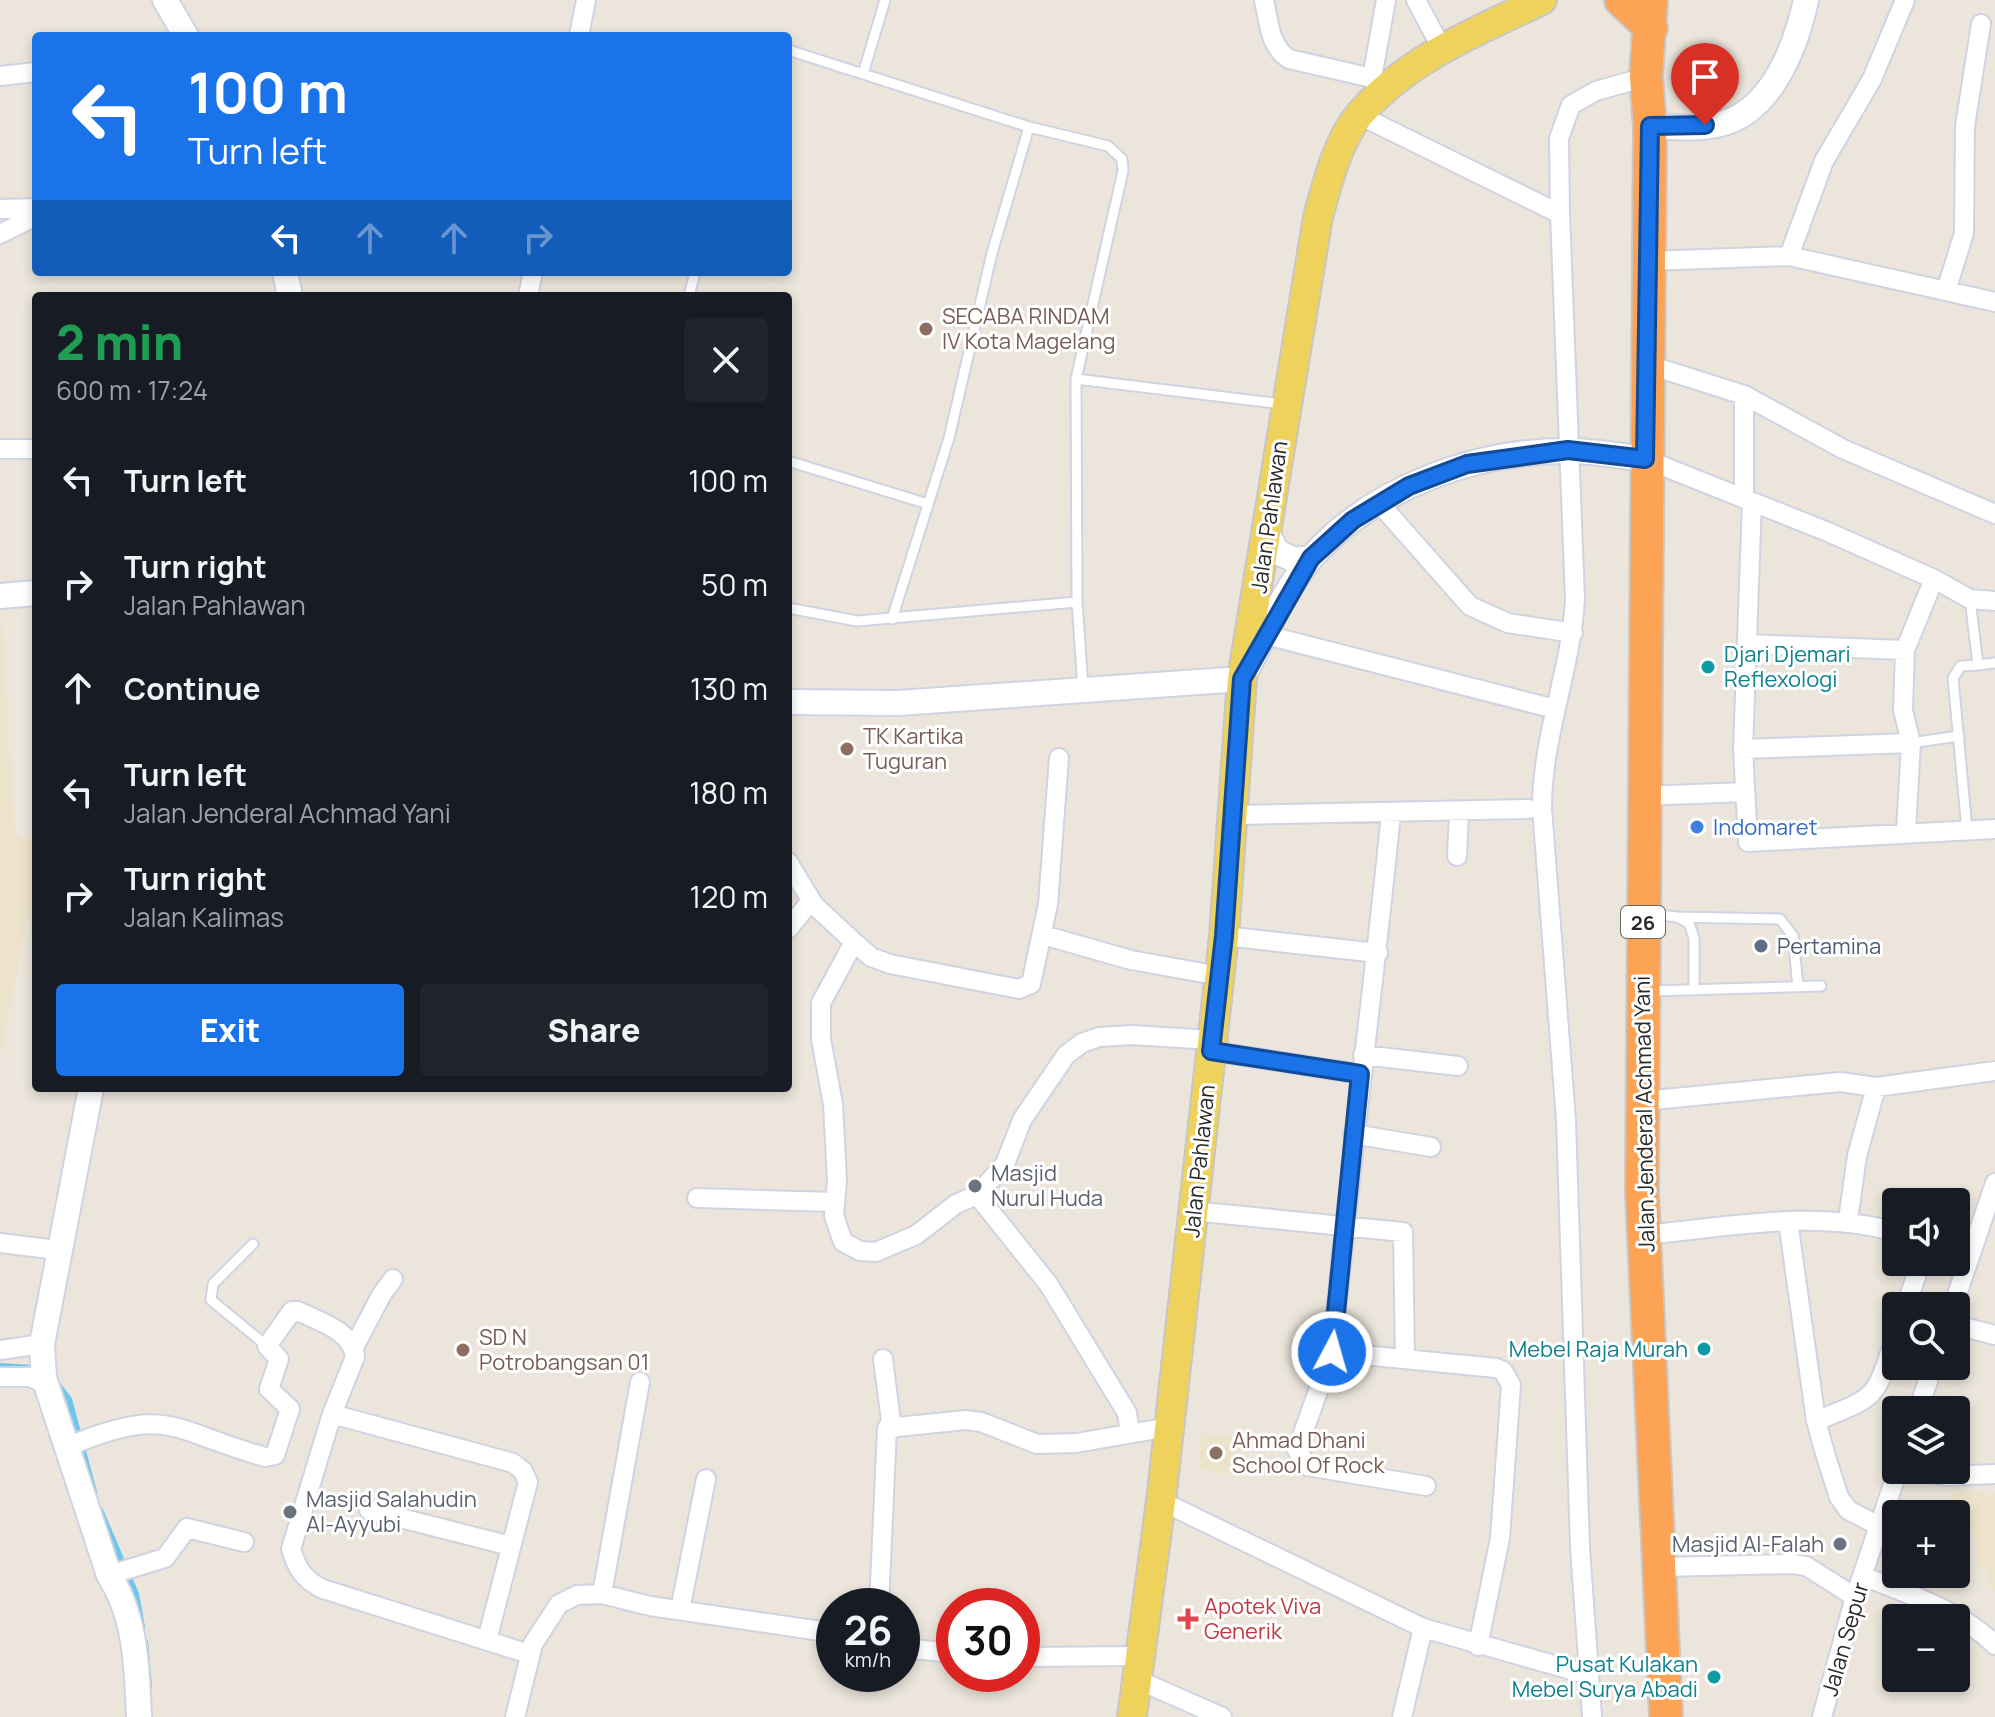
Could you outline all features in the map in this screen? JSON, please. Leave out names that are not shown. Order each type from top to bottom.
[{"type":"highway","points":[[1621,0],[1651,14]]},
{"type":"highway","name":"26","points":[[1650,126],[1646,77],[1651,14]]},
{"type":"highway","name":"Jalan Jenderal Achmad Yani","points":[[1650,126],[1645,459],[1644,1235],[1662,1567],[1666,1717]]},
{"type":"main road","name":"Jalan Pahlawan","points":[[1132,1717],[1161,1501],[1220,976],[1242,679],[1318,217],[1327,184],[1359,115],[1377,86],[1442,49],[1542,0]]},
{"type":"street","points":[[165,0],[184,32]]},
{"type":"street","points":[[580,32],[586,0]]},
{"type":"street","points":[[1264,0],[1274,44],[1280,53],[1289,59],[1377,86],[1386,0]]},
{"type":"street","points":[[1416,0],[1442,49]]},
{"type":"street","points":[[1650,126],[1723,123],[1749,110],[1768,92],[1800,29],[1806,0]]},
{"type":"street","points":[[1789,256],[1824,161],[1872,79],[1905,0]]},
{"type":"street","points":[[1946,291],[1964,233],[1965,126],[1981,24]]},
{"type":"street","points":[[0,76],[32,72]]},
{"type":"street","points":[[1592,1717],[1580,1547],[1566,1120],[1542,808],[1542,767],[1573,633],[1575,599],[1559,138],[1571,105],[1596,91],[1646,77]]},
{"type":"street","points":[[1359,115],[1560,214]]},
{"type":"street","points":[[0,209],[32,208]]},
{"type":"street","points":[[0,234],[32,218]]},
{"type":"street","points":[[1648,261],[1789,256],[1995,302]]},
{"type":"street","points":[[1646,364],[1744,395],[1843,449],[1995,514]]},
{"type":"street","points":[[1744,395],[1748,500],[1743,749],[1748,842],[1906,831],[1995,829]]},
{"type":"street","points":[[0,449],[32,449]]},
{"type":"street","points":[[792,702],[898,703],[1242,679],[1311,558],[1353,520],[1409,486],[1467,464],[1568,450],[1645,459],[1934,579],[1970,599],[1995,601]]},
{"type":"street","points":[[1380,504],[1470,606],[1508,623],[1573,633]]},
{"type":"street","points":[[1268,534],[1277,552],[1295,560],[1311,558]]},
{"type":"street","points":[[1906,831],[1911,743],[1903,710],[1905,650],[1934,579]]},
{"type":"street","points":[[0,596],[32,593]]},
{"type":"street","points":[[1266,635],[1555,709]]},
{"type":"street","points":[[1747,644],[1905,650]]},
{"type":"street","points":[[1743,749],[1911,743]]},
{"type":"street","points":[[792,869],[814,905],[871,957],[890,964],[1019,989],[1031,984],[1043,935],[1059,758]]},
{"type":"street","points":[[1644,796],[1745,792]]},
{"type":"street","points":[[1233,815],[1529,809]]},
{"type":"street","points":[[1457,856],[1459,812]]},
{"type":"street","points":[[1391,814],[1378,953],[1353,1134],[1332,1352],[1297,1450],[1307,1466],[1426,1486]]},
{"type":"street","points":[[792,924],[806,907],[814,905]]},
{"type":"street","points":[[1043,935],[1131,960],[1220,976]]},
{"type":"street","points":[[1224,936],[1378,953]]},
{"type":"street","points":[[854,942],[821,1003],[821,1039],[833,1104],[834,1216],[843,1242],[860,1251],[876,1252],[916,1235],[956,1204],[977,1195],[1005,1164],[1022,1120],[1066,1055],[1082,1043],[1099,1037],[1131,1035],[1212,1046],[1360,1074]]},
{"type":"street","points":[[1363,1055],[1458,1066]]},
{"type":"street","points":[[1643,1101],[1840,1082],[1876,1087],[1995,1071]]},
{"type":"street","points":[[1848,1220],[1857,1156],[1876,1087]]},
{"type":"street","points":[[90,1092],[57,1250],[43,1347],[45,1381],[78,1443],[123,1596],[137,1664],[139,1717]]},
{"type":"street","points":[[1353,1134],[1431,1147]]},
{"type":"street","points":[[1958,1292],[1994,1187]]},
{"type":"street","points":[[977,1195],[1049,1285],[1127,1413],[1130,1433]]},
{"type":"street","points":[[697,1198],[835,1202]]},
{"type":"street","points":[[1193,1211],[1403,1232],[1405,1358]]},
{"type":"street","points":[[1644,1235],[1788,1221],[1848,1220],[1882,1228]]},
{"type":"street","points":[[1788,1221],[1816,1421],[1843,1504],[1857,1516],[1879,1526]]},
{"type":"street","points":[[0,1243],[57,1250]]},
{"type":"street","points":[[354,1347],[393,1279]]},
{"type":"street","points":[[78,1443],[125,1425],[154,1422],[190,1429],[270,1458],[275,1455],[290,1409],[269,1389],[279,1359],[267,1346],[295,1310],[347,1337],[354,1347],[355,1357],[332,1414],[291,1549],[296,1567],[308,1582],[323,1589],[529,1654]]},
{"type":"street","points":[[1970,1329],[1995,1335]]},
{"type":"street","points":[[0,1350],[43,1347]]},
{"type":"street","points":[[1332,1352],[1496,1368],[1503,1371],[1511,1385],[1500,1538],[1478,1646]]},
{"type":"street","points":[[883,1359],[892,1429]]},
{"type":"street","points":[[1816,1421],[1868,1399],[1877,1389],[1882,1375]]},
{"type":"street","points":[[0,1377],[30,1377],[45,1381]]},
{"type":"street","points":[[602,1594],[640,1382]]},
{"type":"street","points":[[332,1414],[513,1463],[523,1471],[528,1482],[487,1640]]},
{"type":"street","points":[[880,1588],[887,1428],[966,1420],[981,1422],[1037,1444],[1076,1443],[1169,1427]]},
{"type":"street","points":[[1970,1475],[1995,1474]]},
{"type":"street","points":[[680,1610],[706,1479]]},
{"type":"street","name":"Jalan Sepur","points":[[1822,1717],[1855,1597],[1893,1484]]},
{"type":"street","points":[[1161,1501],[1423,1628],[1589,1675]]},
{"type":"street","points":[[369,1510],[511,1546]]},
{"type":"street","points":[[114,1573],[165,1558],[187,1528],[244,1542]]},
{"type":"street","points":[[1662,1567],[1806,1566],[1855,1597]]},
{"type":"street","points":[[1863,1576],[1938,1606],[1977,1627],[1995,1645]]},
{"type":"street","points":[[515,1717],[529,1654],[559,1604],[577,1595],[602,1594],[680,1610],[816,1630]]},
{"type":"street","points":[[1402,1717],[1423,1628]]},
{"type":"street","points":[[1040,1659],[1138,1667],[1222,1717]]},
{"type":"lane","points":[[863,74],[885,0]]},
{"type":"lane","points":[[792,51],[1029,127],[1108,146],[1122,159],[1123,171],[1076,379],[1077,602],[1083,689]]},
{"type":"lane","points":[[892,619],[949,438],[992,253],[1029,127]]},
{"type":"lane","points":[[1076,379],[1285,404]]},
{"type":"lane","points":[[792,462],[928,504]]},
{"type":"lane","points":[[1970,599],[1978,665]]},
{"type":"lane","points":[[792,609],[857,621],[1077,602]]},
{"type":"lane","points":[[1967,830],[1953,678],[1961,666],[1995,663]]},
{"type":"lane","points":[[1911,743],[1959,736]]},
{"type":"lane","points":[[1643,913],[1677,917],[1780,919],[1793,936],[1798,987]]},
{"type":"lane","points":[[1677,917],[1689,923],[1694,938],[1694,990]]},
{"type":"lane","points":[[1643,991],[1821,986]]},
{"type":"lane","points":[[253,1244],[213,1284],[211,1300],[267,1346]]},
{"type":"shaded area","points":[[0,602],[15,836],[32,842],[32,895],[0,1058]]},
{"type":"shaded area","name":"Ahmad Dhani School Of Rock","points":[[1201,1433],[1235,1438],[1231,1475],[1198,1468]]},
{"type":"shaded area","points":[[1983,1490],[1984,1495],[1995,1494],[1995,1591],[1990,1586],[1989,1573],[1977,1563],[1975,1532],[1970,1532],[1970,1500],[1953,1500],[1952,1492]]},
{"type":"waterway","points":[[0,1366],[32,1368]]},
{"type":"waterway","points":[[54,1380],[69,1399],[94,1492]]},
{"type":"waterway","points":[[100,1510],[136,1594],[142,1627]]},
{"type":"waterway","points":[[145,1642],[149,1686]]},
{"type":"place","name":"SECABA RINDAM IV Kota Magelang","points":[[926,329]]},
{"type":"place","name":"Djari Djemari Reflexologi","points":[[1708,667]]},
{"type":"place","name":"TK Kartika Tuguran","points":[[847,749]]},
{"type":"place","name":"Indomaret","points":[[1697,827]]},
{"type":"place","name":"Pertamina","points":[[1761,946]]},
{"type":"place","name":"Masjid Nurul Huda","points":[[975,1186]]},
{"type":"place","name":"Mebel Raja Murah","points":[[1704,1349]]},
{"type":"place","name":"SD N Potrobangsan 01","points":[[463,1350]]},
{"type":"place","name":"Ahmad Dhani School Of Rock","points":[[1216,1453]]},
{"type":"place","name":"Masjid Salahudin Al-Ayyubi","points":[[290,1512]]},
{"type":"place","name":"Masjid Al-Falah","points":[[1840,1544]]},
{"type":"place","name":"Apotek Viva Generik","points":[[1188,1619]]},
{"type":"place","name":"Pusat Kulakan Mebel Surya Abadi","points":[[1714,1677]]},
{"type":"route","points":[[1332,1352],[1360,1074],[1211,1051],[1224,936],[1242,679],[1311,558],[1353,520],[1409,486],[1467,464],[1546,451],[1568,450],[1645,459],[1650,126],[1705,125]]}]
